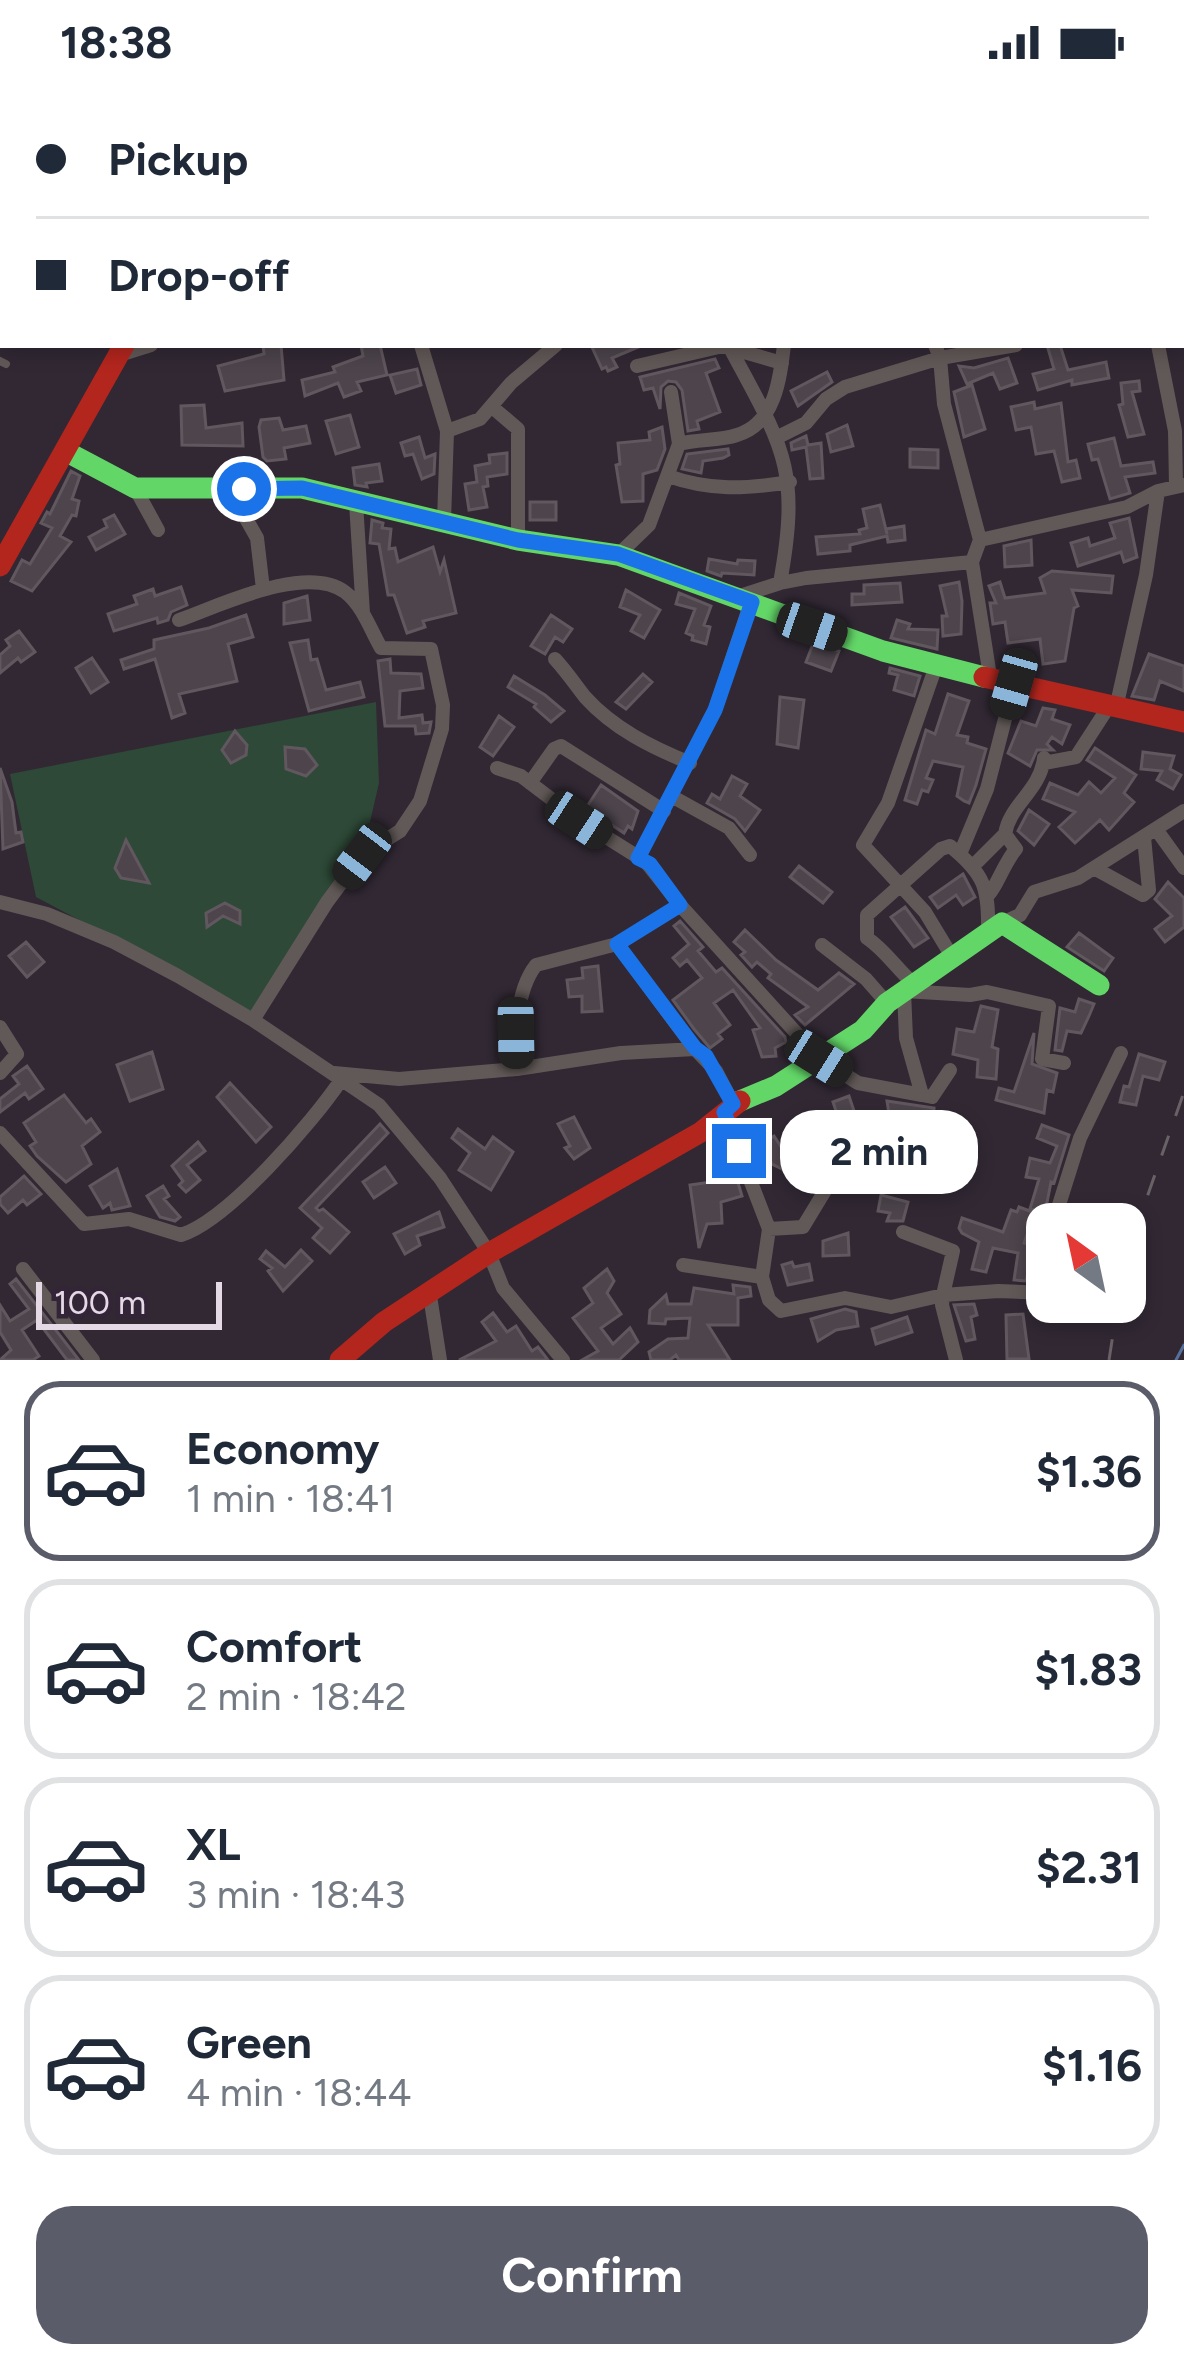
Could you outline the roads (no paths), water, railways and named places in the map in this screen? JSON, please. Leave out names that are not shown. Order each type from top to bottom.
[{"type":"street","points":[[422,348],[447,431],[444,521]]},
{"type":"street","points":[[447,431],[477,421],[511,383],[552,348]]},
{"type":"street","points":[[637,366],[703,348]]},
{"type":"street","points":[[730,348],[782,363]]},
{"type":"street","points":[[730,348],[778,437],[790,482],[790,523],[780,583]]},
{"type":"street","points":[[679,445],[736,436],[759,424],[766,416],[784,348]]},
{"type":"street","points":[[778,437],[806,422],[826,399],[845,387],[937,351],[976,348]]},
{"type":"street","points":[[980,540],[1127,507],[1180,486],[1159,348]]},
{"type":"street","points":[[0,566],[121,350]]},
{"type":"street","points":[[937,351],[944,404],[980,540],[972,562],[990,676]]},
{"type":"street","points":[[618,554],[649,525],[679,445],[671,392]]},
{"type":"street","points":[[492,407],[518,429],[518,540]]},
{"type":"street","points":[[67,452],[135,488],[302,488],[518,540],[618,554],[883,651],[1184,722]]},
{"type":"street","points":[[668,476],[698,487],[741,489],[790,482]]},
{"type":"street","points":[[135,488],[158,530]]},
{"type":"street","points":[[221,488],[230,490],[257,538],[263,589]]},
{"type":"street","points":[[973,866],[1005,834],[1007,821],[1042,777],[1044,760],[1076,757],[1113,707],[1146,575],[1158,491]]},
{"type":"street","points":[[356,503],[363,613]]},
{"type":"street","points":[[638,858],[715,710],[744,600],[780,583],[972,562]]},
{"type":"street","points":[[179,620],[263,589],[334,586],[363,613],[381,648],[432,650],[443,705],[442,729],[428,780],[400,831],[367,850],[327,902],[254,1020]]},
{"type":"street","points":[[555,659],[614,723],[649,746],[690,763]]},
{"type":"street","points":[[937,663],[888,803],[863,843],[926,912],[951,955]]},
{"type":"street","points":[[959,854],[987,789],[1014,684]]},
{"type":"street","points":[[530,783],[561,746],[668,804],[729,828],[750,855]]},
{"type":"street","points":[[496,768],[530,783],[650,864],[680,905],[819,1058],[858,1083],[932,1097],[950,1070]]},
{"type":"street","points":[[340,1360],[384,1322],[489,1253],[700,1132],[728,1108],[776,1086],[862,1030],[901,992],[951,955],[1020,915],[1034,892],[1078,878],[1184,812]]},
{"type":"street","points":[[1094,868],[1143,895],[1149,890],[1150,833]]},
{"type":"street","points":[[1150,833],[1184,868]]},
{"type":"street","points":[[989,894],[1016,848],[1005,834]]},
{"type":"street","points":[[922,1095],[894,966],[886,951],[868,938],[868,916],[902,882],[950,846],[973,866],[989,894],[995,928]]},
{"type":"street","points":[[0,902],[47,914],[114,942],[254,1020],[386,1113],[440,1178],[489,1253],[503,1288],[563,1360]]},
{"type":"street","points":[[517,1069],[516,1033],[531,970],[544,961],[617,944],[680,905]]},
{"type":"street","points":[[995,928],[1099,985]]},
{"type":"street","points":[[617,944],[716,1071],[769,1229],[762,1277],[769,1300],[781,1311],[845,1298],[891,1307],[943,1295],[1026,1293]]},
{"type":"street","points":[[822,946],[866,979],[901,992],[987,992],[1049,1006],[1042,1059],[1064,1064]]},
{"type":"street","points":[[0,1027],[17,1054],[0,1073]]},
{"type":"street","points":[[338,1076],[399,1078],[517,1069],[621,1053],[695,1048]]},
{"type":"street","points":[[1060,1203],[1080,1138],[1121,1053]]},
{"type":"street","points":[[0,1133],[84,1224],[129,1219],[182,1234],[212,1220],[259,1174],[338,1076]]},
{"type":"street","points":[[769,1229],[803,1227],[826,1189]]},
{"type":"street","points":[[903,1232],[952,1251],[943,1295],[956,1360]]},
{"type":"street","points":[[683,1265],[762,1277]]},
{"type":"street","points":[[23,1269],[93,1360]]},
{"type":"street","points":[[430,1295],[440,1360]]},
{"type":"waterway","points":[[1176,1360],[1184,1345]]},
{"type":"railway","points":[[1145,1203],[1184,1092]]},
{"type":"railway","points":[[1109,1360],[1115,1323]]}]
